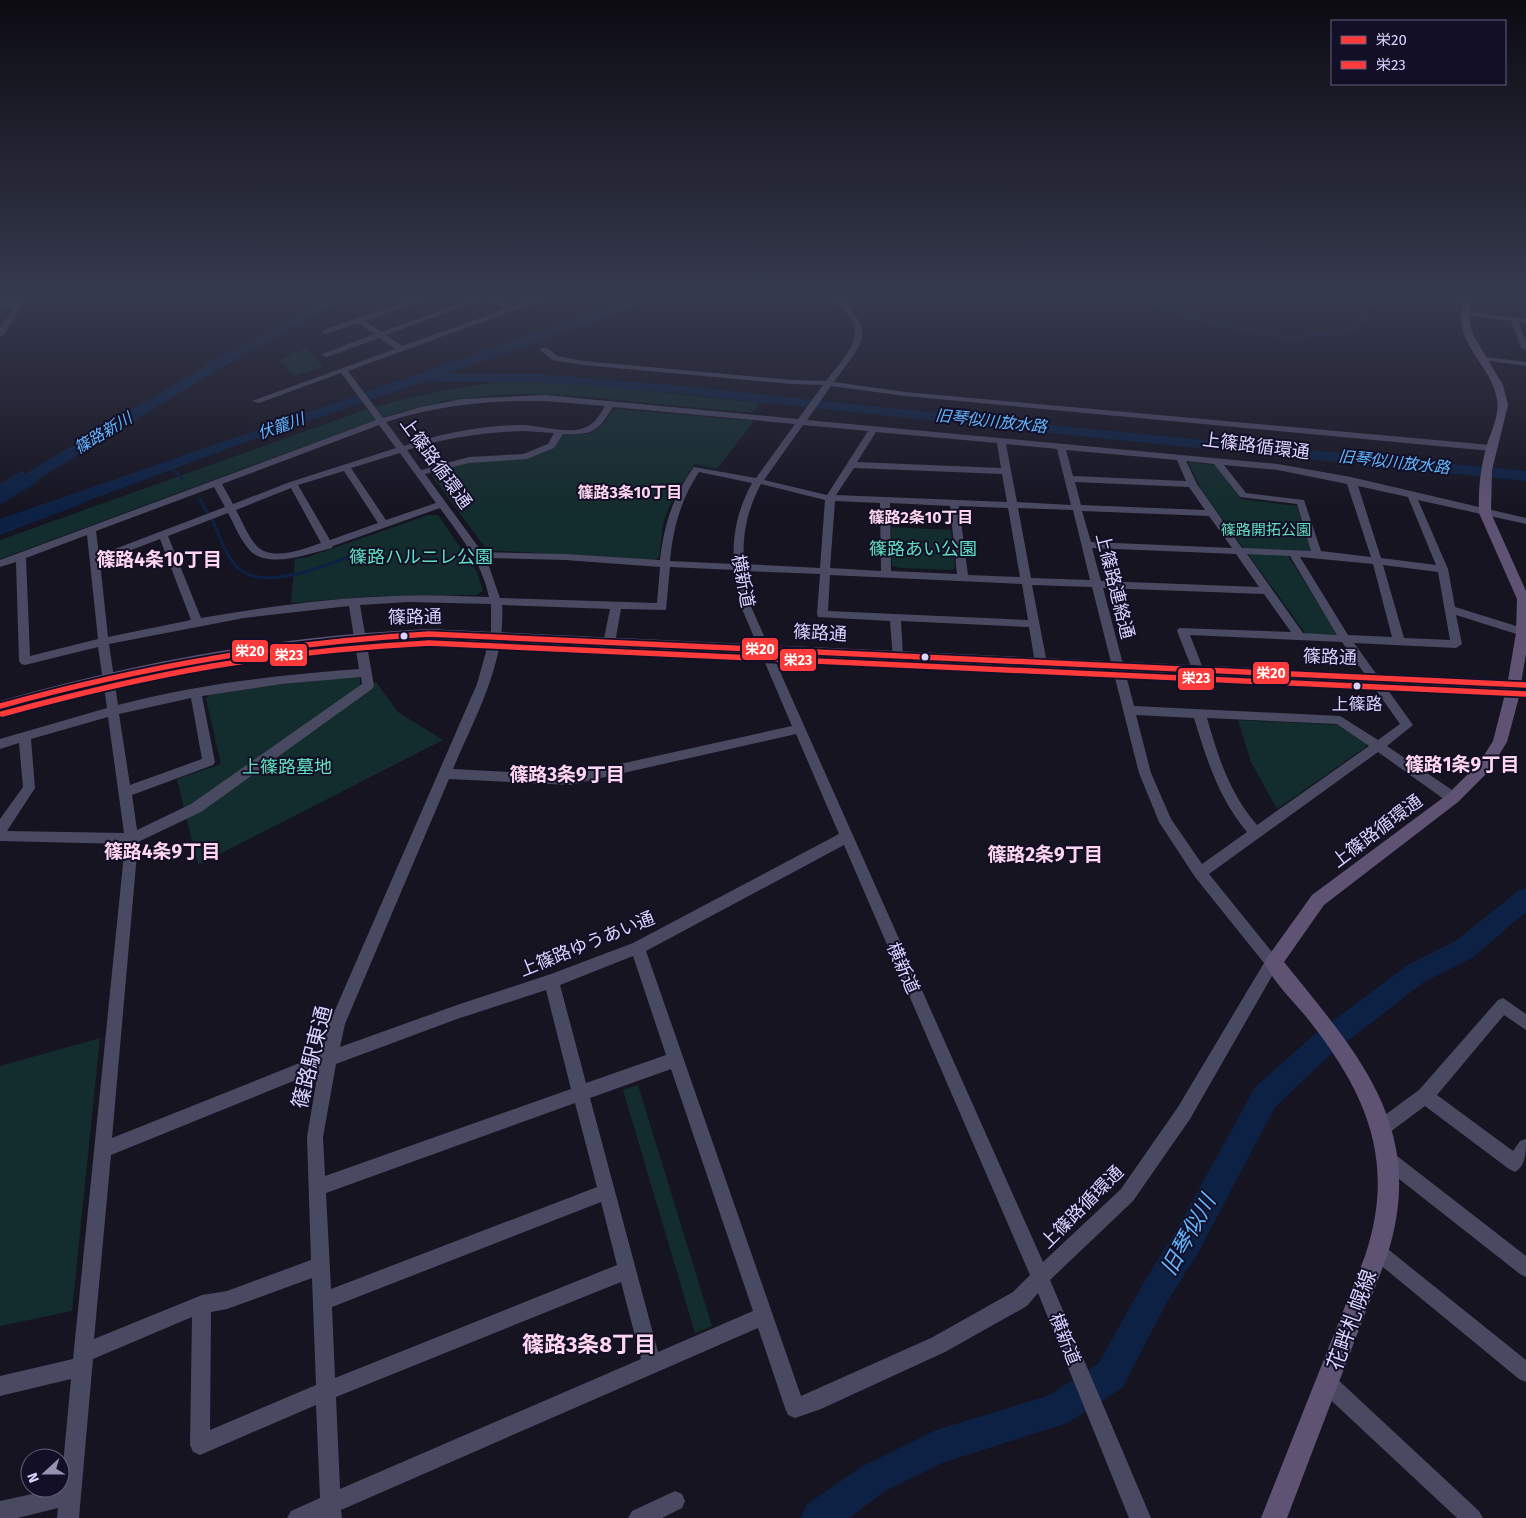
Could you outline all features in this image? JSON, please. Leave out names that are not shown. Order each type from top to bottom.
[{"type":"main road","points":[[1485,513],[1484,499],[1490,453],[1503,403],[1500,384],[1490,369]]},
{"type":"main road","name":"上篠路循環通","points":[[1273,962],[1318,900],[1453,798],[1484,767],[1500,742],[1520,685],[1525,633],[1524,599],[1485,513]]},
{"type":"main road","name":"篠路通","points":[[0,706],[109,676],[236,650],[361,637],[429,634],[1520,685]]},
{"type":"main road","name":"花畔札幌線","points":[[1273,962],[1335,1039],[1358,1073],[1378,1122],[1386,1158],[1388,1206],[1378,1252],[1274,1518]]},
{"type":"street","points":[[256,401],[350,369]]},
{"type":"street","points":[[642,369],[1490,453]]},
{"type":"street","name":"横新道","points":[[840,369],[758,481],[745,505],[739,525],[737,546],[744,602],[798,729],[1040,1277],[1140,1518]]},
{"type":"street","points":[[0,564],[381,421],[344,371]]},
{"type":"street","name":"上篠路循環通","points":[[497,636],[496,601],[488,572],[479,555],[381,421],[450,403],[487,399],[545,398],[1278,467],[1351,480],[1485,513]]},
{"type":"street","points":[[94,561],[293,484],[401,448],[461,433],[495,429],[524,428],[580,432],[598,426],[610,404]]},
{"type":"street","points":[[874,428],[830,498],[822,614],[1034,624]]},
{"type":"street","points":[[419,474],[469,460],[524,457],[550,446],[560,431]]},
{"type":"street","points":[[1001,440],[1041,664]]},
{"type":"street","name":"上篠路連絡通","points":[[1062,446],[1095,584],[1145,773],[1166,822],[1200,873],[1273,962]]},
{"type":"street","points":[[1180,457],[1192,484],[1299,636]]},
{"type":"street","points":[[1216,460],[1243,495],[1302,502],[1317,554]]},
{"type":"street","points":[[851,465],[1006,471]]},
{"type":"street","points":[[346,467],[384,525]]},
{"type":"street","points":[[21,556],[25,661],[104,640],[197,621],[270,609],[354,602],[445,598],[662,607],[670,521],[697,469],[830,498],[1213,513]]},
{"type":"street","points":[[1070,479],[1192,484]]},
{"type":"street","points":[[1351,480],[1377,561],[1399,641]]},
{"type":"street","points":[[217,484],[232,508],[251,546],[259,553],[284,557],[328,546],[442,504]]},
{"type":"street","points":[[293,484],[328,546]]},
{"type":"street","points":[[1198,671],[1183,631],[1456,644],[1444,569],[1412,496]]},
{"type":"street","points":[[885,500],[886,574]]},
{"type":"street","points":[[954,503],[963,578]]},
{"type":"street","points":[[1485,513],[1526,521]]},
{"type":"street","points":[[70,1494],[132,840],[104,640],[91,530]]},
{"type":"street","points":[[163,535],[197,621]]},
{"type":"street","points":[[1086,544],[1317,554],[1444,569]]},
{"type":"street","points":[[1200,873],[1407,726],[1345,639],[1293,553]]},
{"type":"street","points":[[479,555],[565,557],[665,564],[1025,581],[1267,590]]},
{"type":"street","points":[[0,836],[132,840],[196,808],[368,686],[354,602]]},
{"type":"street","points":[[609,643],[616,605]]},
{"type":"street","points":[[1449,609],[1525,633]]},
{"type":"street","points":[[895,618],[897,656]]},
{"type":"street","name":"篠路駅東通","points":[[330,1511],[315,1137],[329,1059],[337,1024],[483,684],[497,636]]},
{"type":"street","points":[[0,744],[114,711],[196,692],[282,680],[366,672]]},
{"type":"street","points":[[126,792],[209,762],[196,692]]},
{"type":"street","points":[[1128,710],[1340,720],[1453,798]]},
{"type":"street","points":[[1199,713],[1216,769],[1240,816],[1256,833]]},
{"type":"street","points":[[444,774],[570,780],[798,729]]},
{"type":"street","points":[[0,830],[29,788],[26,737]]},
{"type":"street","name":"上篠路ゆうあい通","points":[[103,1150],[329,1059],[458,1012],[551,981],[638,948],[846,837]]},
{"type":"street","points":[[298,1518],[330,1511],[652,1364],[764,1316],[638,948]]},
{"type":"street","name":"上篠路循環通","points":[[764,1316],[796,1408],[814,1402],[938,1345],[1020,1299],[1040,1277],[1127,1195],[1184,1113],[1273,962]]},
{"type":"street","points":[[551,981],[605,1192],[652,1364]]},
{"type":"street","points":[[1378,1122],[1425,1096],[1504,1005],[1526,1022]]},
{"type":"street","points":[[317,1188],[676,1059]]},
{"type":"street","points":[[1425,1096],[1515,1163],[1526,1147]]},
{"type":"street","points":[[1386,1158],[1526,1268]]},
{"type":"street","points":[[321,1302],[605,1192]]},
{"type":"street","points":[[1378,1252],[1526,1372]]},
{"type":"street","points":[[0,1386],[83,1360],[202,1304],[227,1300],[320,1266]]},
{"type":"street","points":[[202,1304],[200,1445],[326,1391],[627,1270]]},
{"type":"street","points":[[1328,1384],[1472,1518]]},
{"type":"street","points":[[0,1512],[54,1498]]},
{"type":"street","points":[[68,1518],[70,1498]]},
{"type":"street","points":[[639,1518],[675,1501]]},
{"type":"green space","points":[[287,369],[317,369],[294,376]]},
{"type":"green space","points":[[502,382],[580,384],[759,403],[753,413],[564,395],[495,395],[448,400],[396,413],[356,427],[0,559],[0,540],[359,412],[430,393]]},
{"type":"green space","points":[[612,410],[754,421],[717,469],[695,464],[680,486],[668,509],[663,525],[659,557],[654,560],[487,550],[432,476],[441,470],[474,462],[520,459],[539,454],[548,450],[564,434],[581,434],[593,431],[603,424]]},
{"type":"green space","name":"篠路開拓公園","points":[[1188,462],[1215,465],[1241,499],[1297,506],[1311,551],[1285,551],[1338,635],[1306,634],[1203,492]]},
{"type":"green space","name":"篠路ハルニレ公園","points":[[428,515],[438,515],[477,572],[483,591],[476,595],[378,596],[291,603],[295,559],[308,557]]},
{"type":"green space","name":"篠路あい公園","points":[[891,527],[951,530],[955,568],[952,570],[892,566]]},
{"type":"green space","name":"上篠路墓地","points":[[355,676],[360,678],[360,686],[376,682],[398,712],[443,740],[198,865],[177,779],[221,764],[206,699],[209,695]]},
{"type":"green space","points":[[1238,720],[1341,725],[1366,742],[1366,747],[1277,809],[1251,762]]},
{"type":"green space","points":[[100,1038],[72,1311],[0,1326],[0,1066]]},
{"type":"green space","points":[[638,1085],[712,1326],[695,1333],[623,1090]]},
{"type":"water","points":[[21,471],[39,481],[0,505],[0,484]]},
{"type":"water","points":[[81,495],[87,502],[0,535],[0,524]]},
{"type":"waterway","name":"篠路新川","points":[[0,496],[210,369]]},
{"type":"waterway","name":"伏籠川","points":[[425,377],[448,369]]},
{"type":"waterway","name":"伏籠川","points":[[0,525],[92,494],[233,442],[425,377]]},
{"type":"waterway","name":"旧琴似川放水路","points":[[425,377],[536,378],[672,389],[1079,432],[1526,476]]},
{"type":"waterway","points":[[170,466],[183,480]]},
{"type":"waterway","points":[[200,499],[207,512]]},
{"type":"waterway","points":[[212,519],[229,557],[237,567],[249,575],[264,578],[298,574],[361,552]]},
{"type":"waterway","name":"旧琴似川","points":[[819,1518],[873,1479],[936,1447],[1055,1411],[1110,1376],[1155,1293],[1188,1240],[1265,1097],[1323,1044],[1415,974],[1463,950],[1526,898]]},
{"type":"transit line","name":"栄20","points":[[0,706],[107,678],[213,657],[319,642],[429,634],[1526,685]]},
{"type":"transit line","name":"栄23","points":[[2,714],[108,687],[213,666],[319,651],[429,643],[1526,694]]},
{"type":"place","name":"上篠路","points":[[1357,686]]},
{"type":"district","name":"篠路3条10丁目","points":[[630,492]]},
{"type":"district","name":"篠路2条10丁目","points":[[921,517]]},
{"type":"district","name":"篠路4条10丁目","points":[[159,559]]},
{"type":"district","name":"篠路1条9丁目","points":[[1462,764]]},
{"type":"district","name":"篠路3条9丁目","points":[[567,774]]},
{"type":"district","name":"篠路4条9丁目","points":[[162,851]]},
{"type":"district","name":"篠路2条9丁目","points":[[1045,854]]},
{"type":"district","name":"篠路3条8丁目","points":[[589,1344]]}]
